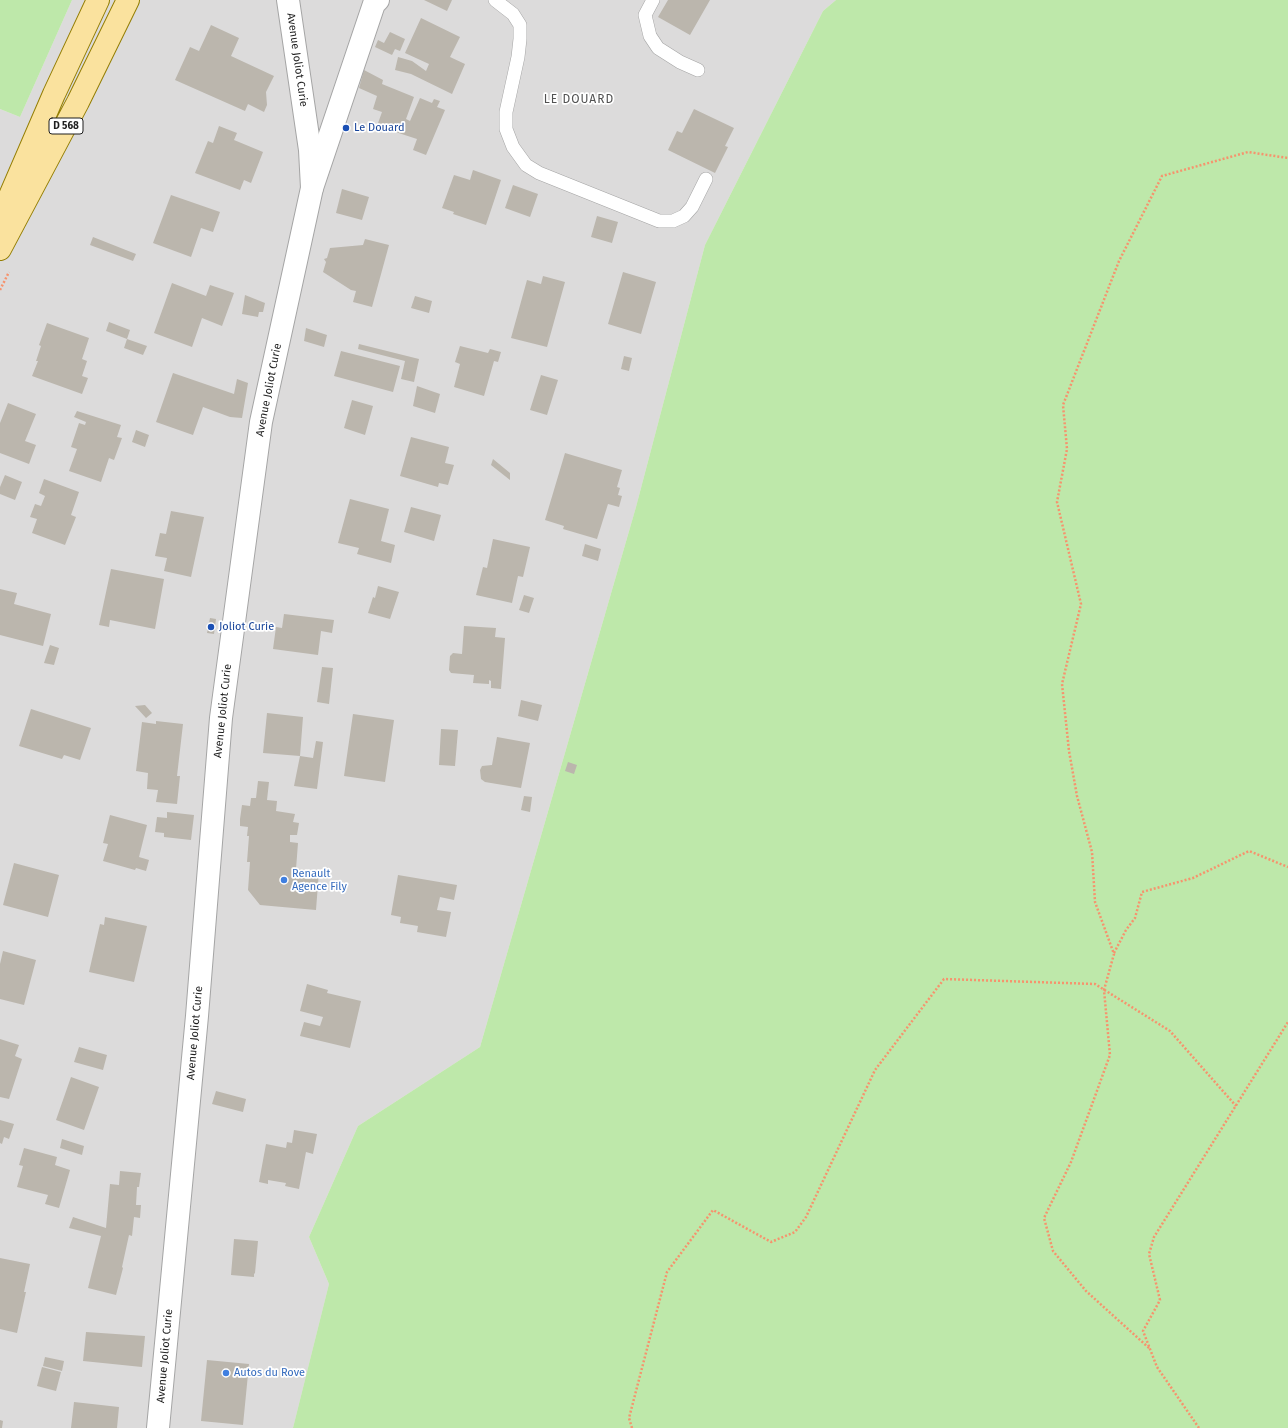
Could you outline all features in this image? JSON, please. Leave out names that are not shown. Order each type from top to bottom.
[{"type":"main road","name":"D 568","points":[[0,219],[54,94],[98,0]]},
{"type":"main road","name":"D 568","points":[[0,249],[78,102],[128,0]]},
{"type":"street","name":"Avenue Joliot Curie","points":[[158,1428],[197,1016],[221,718],[261,422],[312,188],[310,150],[288,0]]},
{"type":"street","points":[[312,188],[372,1]]},
{"type":"lane","points":[[495,0],[513,14],[520,24],[518,57],[506,112],[506,129],[513,147],[526,165],[539,174],[660,221],[672,221],[684,216],[692,207],[706,179]]},
{"type":"lane","points":[[653,0],[645,16],[650,36],[658,48],[680,62],[698,70]]},
{"type":"path","points":[[1114,954],[1096,902],[1092,852],[1077,796],[1069,751],[1062,684],[1081,604],[1057,502],[1067,449],[1063,405],[1119,261],[1162,176],[1248,152],[1288,158]]},
{"type":"path","points":[[1149,1348],[1086,1291],[1053,1251],[1044,1218],[1071,1162],[1110,1055],[1104,990],[1114,954],[1126,930],[1135,918],[1142,892],[1193,878],[1249,852],[1288,867]]},
{"type":"path","points":[[632,1428],[629,1418],[666,1272],[713,1210],[771,1242],[795,1232],[806,1217],[875,1070],[944,979],[1095,984],[1170,1031],[1236,1106]]},
{"type":"path","points":[[1199,1428],[1156,1367],[1142,1331],[1160,1300],[1149,1254],[1154,1237],[1288,1022]]},
{"type":"shaded area","points":[[72,0],[836,0],[823,11],[705,245],[636,507],[480,1047],[358,1126],[309,1237],[329,1284],[293,1428],[0,1428],[0,109],[20,117]]},
{"type":"green space","points":[[0,0],[72,0],[20,117],[0,109]]},
{"type":"green space","points":[[836,0],[1288,0],[1288,1428],[293,1428],[329,1284],[309,1237],[358,1126],[480,1047],[636,507],[705,245],[823,11]]},
{"type":"building","points":[[424,0],[452,0],[447,11]]},
{"type":"building","points":[[668,0],[710,0],[690,35],[658,17]]},
{"type":"building","points":[[421,18],[460,37],[450,57],[465,64],[452,94],[411,74],[395,70],[398,57],[412,61],[426,71],[429,64],[405,53]]},
{"type":"building","points":[[211,25],[239,38],[231,56],[274,76],[266,92],[267,105],[264,112],[248,104],[245,111],[175,80],[190,47],[199,51]]},
{"type":"building","points":[[390,32],[405,39],[400,51],[395,49],[392,55],[375,47],[378,40],[384,43]]},
{"type":"building","points":[[364,70],[383,80],[382,84],[414,97],[406,119],[410,121],[420,98],[432,103],[434,99],[440,101],[437,107],[445,110],[426,155],[413,150],[417,139],[377,126],[382,112],[373,109],[377,96],[359,88]]},
{"type":"building","points":[[694,109],[734,128],[725,146],[728,147],[715,173],[668,150],[677,131],[682,133]]},
{"type":"building","points":[[219,126],[237,133],[234,140],[263,152],[251,183],[244,180],[240,190],[195,173],[208,141],[213,143]]},
{"type":"building","points":[[473,170],[501,180],[486,225],[453,214],[454,212],[442,208],[454,175],[470,180]]},
{"type":"building","points":[[513,185],[538,194],[530,217],[505,208]]},
{"type":"building","points":[[342,189],[369,197],[362,220],[336,213]]},
{"type":"building","points":[[171,195],[220,212],[213,232],[201,228],[191,257],[153,243]]},
{"type":"building","points":[[597,216],[618,222],[612,243],[591,237]]},
{"type":"building","points":[[93,237],[136,254],[133,261],[90,245]]},
{"type":"building","points":[[365,239],[389,245],[372,307],[353,302],[356,291],[351,290],[323,272],[326,262],[324,259],[327,258],[330,248],[363,245]]},
{"type":"building","points":[[623,272],[656,282],[641,334],[608,324]]},
{"type":"building","points":[[543,276],[565,282],[547,347],[511,338],[527,280],[541,284]]},
{"type":"building","points":[[172,283],[206,296],[210,285],[234,293],[222,326],[202,318],[192,347],[154,333]]},
{"type":"building","points":[[245,295],[265,303],[263,312],[259,312],[258,317],[242,314]]},
{"type":"building","points":[[415,296],[432,301],[429,313],[411,308]]},
{"type":"building","points":[[109,322],[130,330],[127,339],[106,331]]},
{"type":"building","points":[[47,323],[89,338],[82,359],[87,361],[82,376],[88,378],[82,394],[32,376],[38,361],[36,361],[41,346],[39,345]]},
{"type":"building","points":[[306,328],[327,335],[324,347],[304,341]]},
{"type":"building","points":[[127,339],[147,346],[143,355],[124,348]]},
{"type":"building","points":[[359,344],[419,359],[414,382],[401,379],[405,361],[358,349]]},
{"type":"building","points":[[460,346],[488,353],[490,349],[501,352],[498,362],[494,361],[484,396],[454,387],[460,364],[455,362]]},
{"type":"building","points":[[341,351],[400,366],[393,392],[334,376]]},
{"type":"building","points":[[624,356],[632,358],[629,371],[621,369]]},
{"type":"building","points":[[173,373],[234,394],[237,379],[248,383],[242,418],[230,417],[203,407],[193,435],[156,422]]},
{"type":"building","points":[[541,375],[558,380],[547,415],[530,410]]},
{"type":"building","points":[[417,386],[440,394],[435,413],[413,406]]},
{"type":"building","points":[[352,400],[373,406],[365,435],[344,428]]},
{"type":"building","points":[[8,403],[36,414],[25,441],[36,445],[29,464],[0,453],[0,423]]},
{"type":"building","points":[[77,411],[121,425],[117,437],[122,438],[114,460],[109,458],[101,482],[69,471],[77,449],[71,447],[79,423],[85,425],[86,422],[74,417]]},
{"type":"building","points":[[136,430],[149,435],[145,447],[132,442]]},
{"type":"building","points":[[411,437],[449,447],[445,463],[454,465],[448,485],[439,483],[438,487],[400,476]]},
{"type":"building","points":[[565,453],[622,470],[617,487],[620,488],[618,495],[622,496],[619,507],[608,504],[597,539],[563,529],[564,526],[545,520]]},
{"type":"building","points":[[493,459],[510,473],[510,480],[491,465]]},
{"type":"building","points":[[5,475],[22,482],[15,500],[0,494],[0,487]]},
{"type":"building","points":[[44,479],[79,492],[71,515],[76,517],[65,545],[32,533],[37,519],[30,517],[35,504],[41,506],[45,496],[39,493]]},
{"type":"building","points":[[350,499],[389,509],[381,541],[395,545],[391,563],[357,554],[359,548],[338,543]]},
{"type":"building","points":[[411,507],[441,515],[434,541],[404,532]]},
{"type":"building","points":[[171,511],[204,517],[191,577],[164,571],[167,558],[155,556],[160,533],[166,534]]},
{"type":"building","points":[[493,539],[530,547],[523,577],[518,576],[512,603],[476,595],[483,567],[487,568]]},
{"type":"building","points":[[585,544],[601,549],[598,561],[582,556]]},
{"type":"building","points":[[111,569],[164,579],[155,629],[110,620],[109,627],[99,625]]},
{"type":"building","points":[[378,586],[399,592],[390,619],[368,613],[373,597],[375,598]]},
{"type":"building","points":[[0,589],[17,593],[14,604],[51,614],[43,646],[0,635]]},
{"type":"building","points":[[524,595],[534,598],[529,613],[519,610]]},
{"type":"building","points":[[284,614],[334,620],[332,633],[321,631],[318,655],[273,649],[276,627],[282,628]]},
{"type":"building","points":[[210,618],[216,619],[214,634],[207,633]]},
{"type":"building","points":[[464,626],[496,628],[495,637],[505,638],[501,689],[491,688],[491,681],[489,680],[489,684],[473,683],[474,675],[451,673],[449,670],[450,656],[453,653],[462,654]]},
{"type":"building","points":[[50,645],[59,648],[54,665],[44,663]]},
{"type":"building","points":[[322,667],[333,668],[329,704],[317,702]]},
{"type":"building","points":[[521,700],[542,705],[538,721],[518,716]]},
{"type":"building","points":[[145,705],[152,713],[146,718],[135,706]]},
{"type":"building","points":[[31,709],[91,728],[80,760],[64,755],[62,759],[19,746]]},
{"type":"building","points":[[267,713],[303,717],[300,756],[263,753]]},
{"type":"building","points":[[353,714],[394,720],[385,782],[344,776]]},
{"type":"building","points":[[156,721],[183,724],[177,776],[180,776],[177,804],[156,802],[158,790],[147,789],[148,773],[136,771],[142,722],[156,724]]},
{"type":"building","points":[[441,729],[458,730],[455,766],[439,765]]},
{"type":"building","points":[[497,737],[530,743],[521,788],[485,782],[481,779],[480,770],[482,766],[492,765]]},
{"type":"building","points":[[316,741],[323,742],[317,789],[294,786],[300,756],[313,758]]},
{"type":"building","points":[[568,762],[577,765],[574,774],[565,771]]},
{"type":"building","name":"Renault Agence Fily","points":[[258,781],[269,782],[267,800],[277,801],[276,811],[295,814],[293,822],[299,823],[297,835],[290,835],[290,842],[298,843],[296,869],[319,871],[316,910],[260,905],[248,890],[250,862],[247,862],[249,836],[247,836],[248,827],[240,826],[240,819],[242,805],[250,806],[251,798],[256,798]]},
{"type":"building","points":[[524,796],[532,797],[530,812],[521,810]]},
{"type":"building","points":[[167,812],[194,815],[191,840],[164,837],[164,833],[155,832],[157,817],[167,818]]},
{"type":"building","points":[[110,815],[147,825],[139,857],[149,860],[146,871],[136,868],[135,870],[103,861],[108,844],[103,843]]},
{"type":"building","points":[[14,863],[59,875],[48,917],[3,905]]},
{"type":"building","points":[[398,875],[457,885],[454,900],[440,897],[437,910],[451,912],[446,937],[417,932],[418,926],[400,923],[401,917],[391,915]]},
{"type":"building","points":[[105,917],[147,926],[134,982],[89,972],[100,924],[104,925]]},
{"type":"building","points":[[3,951],[36,960],[24,1005],[0,999],[0,964]]},
{"type":"building","points":[[307,984],[328,990],[327,993],[361,1001],[350,1048],[300,1036],[304,1022],[320,1026],[323,1017],[300,1011]]},
{"type":"building","points":[[0,1039],[19,1045],[15,1056],[22,1059],[9,1099],[0,1097]]},
{"type":"building","points":[[79,1047],[107,1055],[103,1070],[74,1062]]},
{"type":"building","points":[[71,1077],[99,1087],[84,1130],[56,1120]]},
{"type":"building","points":[[216,1091],[246,1099],[243,1112],[212,1104]]},
{"type":"building","points":[[0,1120],[14,1124],[9,1139],[4,1137],[2,1144],[0,1143]]},
{"type":"building","points":[[294,1130],[317,1134],[313,1154],[306,1152],[299,1189],[285,1186],[286,1183],[268,1180],[268,1184],[259,1182],[266,1144],[286,1148],[287,1142],[292,1143]]},
{"type":"building","points":[[62,1139],[84,1146],[82,1155],[60,1148]]},
{"type":"building","points":[[24,1148],[57,1157],[55,1165],[70,1170],[59,1208],[45,1204],[48,1195],[17,1187],[23,1166],[19,1165]]},
{"type":"building","points":[[120,1171],[141,1173],[139,1187],[137,1187],[136,1205],[141,1205],[140,1218],[134,1217],[132,1236],[129,1235],[116,1295],[88,1288],[101,1236],[69,1228],[73,1217],[106,1228],[110,1184],[119,1185]]},
{"type":"building","points":[[234,1239],[258,1241],[254,1277],[231,1275]]},
{"type":"building","points":[[0,1258],[30,1264],[24,1292],[26,1292],[17,1333],[0,1329]]},
{"type":"building","points":[[86,1332],[145,1336],[142,1367],[83,1361]]},
{"type":"building","points":[[45,1357],[64,1361],[62,1371],[43,1366]]},
{"type":"building","points":[[207,1360],[249,1364],[243,1425],[201,1421]]},
{"type":"building","points":[[42,1367],[61,1372],[56,1391],[37,1386]]},
{"type":"building","points":[[74,1402],[119,1407],[117,1428],[71,1428]]},
{"type":"building","points":[[0,1420],[3,1421],[2,1428],[0,1428]]},
{"type":"place","name":"Le Douard","points":[[346,128]]},
{"type":"place","name":"Joliot Curie","points":[[211,627]]},
{"type":"place","name":"Renault Agence Fily","points":[[284,880]]},
{"type":"place","name":"Autos du Rove","points":[[226,1373]]},
{"type":"district","name":"LE DOUARD","points":[[579,100]]}]
